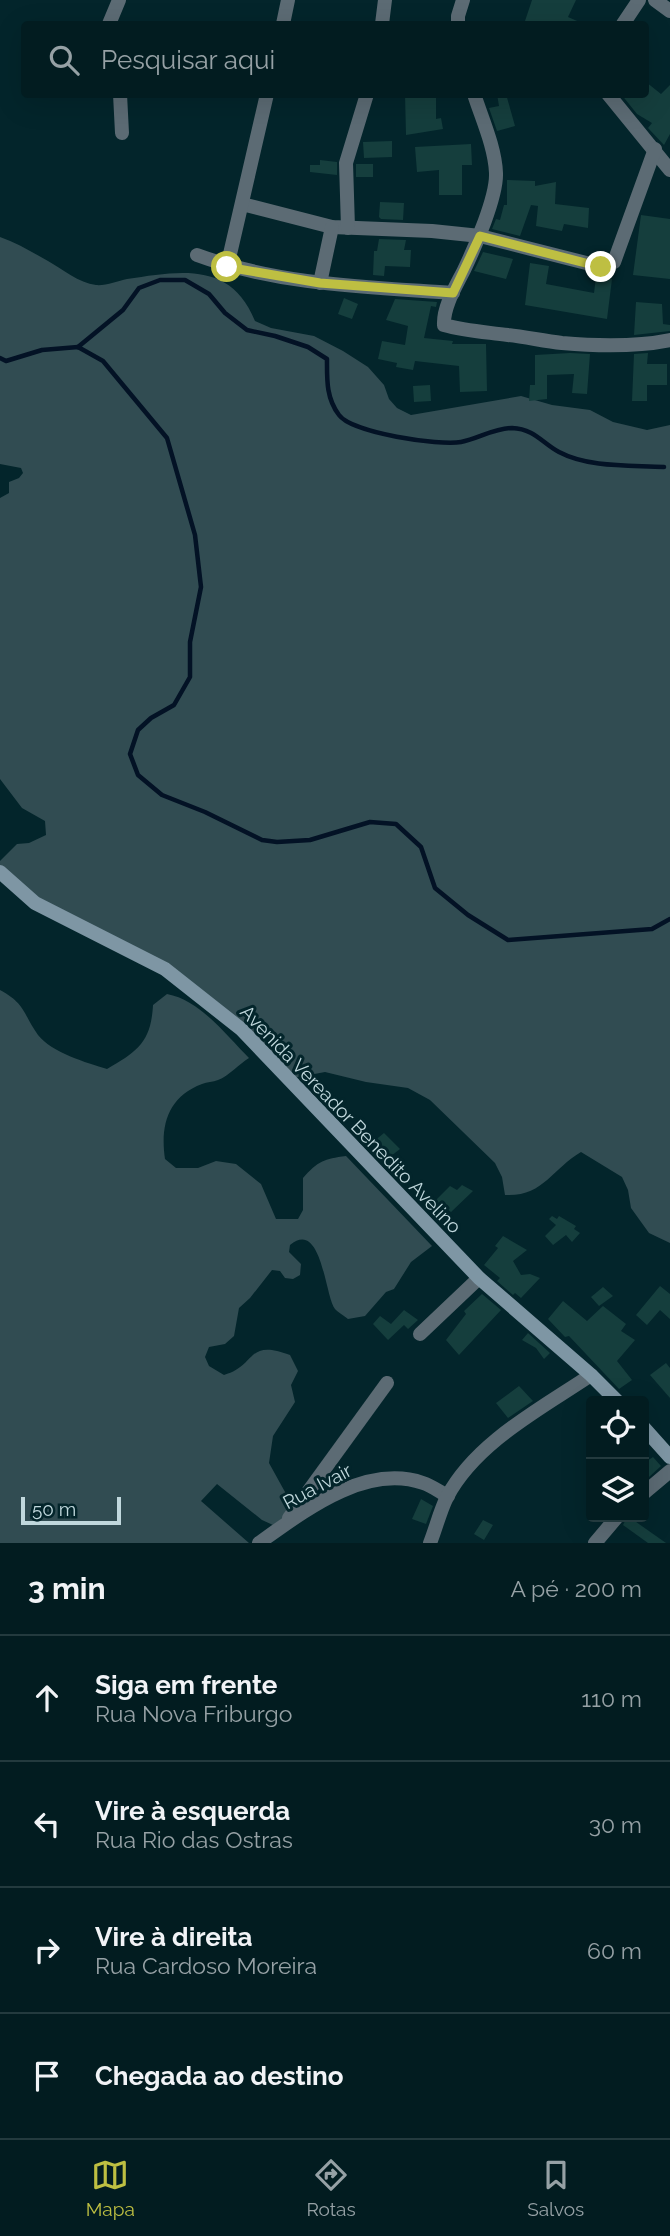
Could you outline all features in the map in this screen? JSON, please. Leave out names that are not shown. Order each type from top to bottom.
[{"type":"main road","name":"Avenida Vereador Benedito Avelino","points":[[0,872],[35,903],[166,969],[241,1030],[479,1278],[592,1375],[612,1396]]},
{"type":"main road","points":[[649,1434],[670,1457]]},
{"type":"street","points":[[110,21],[118,0]]},
{"type":"street","points":[[283,21],[288,0]]},
{"type":"street","points":[[382,21],[385,0]]},
{"type":"street","points":[[458,21],[463,0]]},
{"type":"street","points":[[625,21],[639,0]]},
{"type":"street","points":[[655,0],[670,11]]},
{"type":"street","points":[[120,98],[122,133]]},
{"type":"street","points":[[227,267],[266,98]]},
{"type":"street","points":[[348,228],[346,163],[366,98]]},
{"type":"street","points":[[475,98],[496,174],[480,236],[453,293],[444,325],[467,331],[562,343],[632,344],[670,340]]},
{"type":"street","points":[[611,98],[670,170]]},
{"type":"street","points":[[242,204],[332,227],[480,236],[601,267],[614,262],[655,149]]},
{"type":"street","points":[[320,283],[332,227]]},
{"type":"street","points":[[197,255],[227,267],[320,283],[453,293]]},
{"type":"street","points":[[420,1334],[479,1278]]},
{"type":"street","points":[[430,1543],[448,1496],[472,1464],[495,1440],[592,1375]]},
{"type":"street","name":"Rua Ivair","points":[[284,1525],[387,1383]]},
{"type":"street","points":[[649,1489],[670,1471]]},
{"type":"street","name":"Rua Ivair","points":[[259,1543],[333,1496],[365,1482],[383,1479],[424,1483],[448,1496]]},
{"type":"street","points":[[595,1543],[613,1522]]},
{"type":"shaded area","points":[[0,237],[90,284],[184,273],[202,274],[218,279],[232,288],[245,302],[255,321],[271,328],[314,336],[368,367],[384,385],[389,399],[397,408],[411,415],[521,396],[552,405],[590,410],[613,422],[647,430],[670,425],[670,1243],[649,1233],[631,1208],[628,1190],[622,1177],[581,1152],[538,1187],[529,1192],[505,1195],[502,1177],[495,1163],[430,1100],[408,1088],[325,1072],[288,1079],[166,969],[35,903],[0,872],[0,861],[17,844],[29,843],[46,835],[45,821],[22,808],[0,779],[0,498],[9,493],[9,482],[23,473],[21,468],[0,464]]},
{"type":"shaded area","points":[[0,990],[15,1000],[38,1035],[51,1047],[107,1069],[127,1057],[141,1044],[149,1028],[153,1005],[167,994],[190,1003],[212,1020],[249,1058],[222,1078],[190,1090],[174,1104],[164,1135],[165,1159],[176,1168],[198,1168],[216,1161],[236,1164],[261,1184],[276,1219],[298,1219],[303,1210],[303,1178],[322,1162],[346,1156],[432,1246],[411,1262],[394,1289],[386,1292],[365,1316],[348,1319],[335,1309],[316,1250],[309,1242],[301,1240],[290,1245],[289,1252],[301,1264],[300,1275],[293,1279],[285,1278],[280,1271],[272,1270],[239,1308],[234,1336],[225,1344],[209,1347],[205,1357],[209,1366],[224,1375],[235,1371],[258,1351],[266,1350],[290,1355],[298,1371],[291,1385],[295,1402],[273,1436],[269,1463],[290,1501],[285,1516],[273,1525],[262,1520],[217,1484],[201,1501],[249,1543],[0,1543]]},
{"type":"building","points":[[532,0],[576,0],[568,17],[577,21],[525,21]]},
{"type":"building","points":[[649,84],[661,94],[670,85],[670,134],[664,145],[648,128],[652,123],[637,114],[624,98],[649,98]]},
{"type":"building","points":[[405,98],[436,98],[436,119],[441,118],[443,129],[406,135]]},
{"type":"building","points":[[498,98],[507,98],[515,126],[497,131],[489,108],[499,106]]},
{"type":"building","points":[[392,141],[392,157],[364,158],[363,142]]},
{"type":"building","points":[[471,144],[472,165],[462,165],[462,195],[439,195],[439,170],[417,172],[415,147]]},
{"type":"building","points":[[320,160],[337,162],[337,175],[310,172],[310,165],[320,165]]},
{"type":"building","points":[[356,164],[373,164],[373,177],[356,177]]},
{"type":"building","points":[[507,180],[535,181],[535,186],[556,182],[555,204],[589,208],[588,228],[564,224],[562,231],[536,226],[538,206],[531,205],[520,236],[492,229],[496,219],[500,220],[504,205],[507,205]]},
{"type":"building","points":[[380,202],[404,203],[403,220],[381,219]]},
{"type":"building","points":[[641,215],[670,219],[670,279],[633,275]]},
{"type":"building","points":[[379,239],[406,240],[404,250],[411,250],[410,267],[385,266],[384,276],[373,275],[374,251],[377,251]]},
{"type":"building","points":[[483,252],[513,259],[506,279],[474,271]]},
{"type":"building","points":[[530,263],[549,266],[546,284],[594,293],[596,277],[612,279],[607,319],[525,305]]},
{"type":"building","points":[[344,298],[358,304],[352,319],[338,314]]},
{"type":"building","points":[[395,299],[437,302],[436,307],[431,306],[424,338],[453,341],[452,344],[486,344],[487,391],[460,392],[459,366],[415,361],[413,370],[396,367],[397,363],[378,359],[382,341],[405,345],[408,326],[386,320]]},
{"type":"building","points":[[636,302],[662,304],[663,324],[670,325],[670,331],[634,335]]},
{"type":"building","points":[[648,353],[647,364],[667,364],[667,385],[647,385],[647,401],[632,401],[634,354]]},
{"type":"building","points":[[590,354],[587,394],[572,393],[574,374],[547,375],[547,399],[529,401],[530,385],[535,385],[535,355]]},
{"type":"building","points":[[430,385],[431,401],[414,402],[413,386]]},
{"type":"building","points":[[384,1133],[400,1149],[382,1163],[367,1147]]},
{"type":"building","points":[[462,1185],[473,1191],[451,1212],[447,1209],[437,1220],[427,1209],[450,1186],[457,1190]]},
{"type":"building","points":[[552,1216],[557,1219],[559,1216],[576,1226],[574,1229],[580,1233],[572,1242],[566,1235],[553,1245],[545,1236],[556,1225],[549,1219]]},
{"type":"building","points":[[503,1236],[527,1250],[513,1261],[521,1275],[530,1274],[540,1278],[521,1298],[515,1293],[513,1295],[497,1281],[500,1278],[484,1265],[498,1248],[495,1246]]},
{"type":"building","points":[[660,1286],[670,1294],[670,1319],[660,1310],[647,1325],[636,1315]]},
{"type":"building","points":[[603,1287],[613,1296],[599,1306],[591,1297]]},
{"type":"building","points":[[482,1294],[501,1310],[459,1355],[446,1340],[466,1314],[464,1311]]},
{"type":"building","points":[[563,1301],[587,1321],[603,1306],[626,1324],[621,1331],[635,1340],[617,1361],[632,1380],[619,1389],[569,1336],[565,1337],[548,1319]]},
{"type":"building","points":[[404,1310],[418,1320],[408,1329],[404,1325],[388,1340],[373,1324],[380,1316],[391,1324]]},
{"type":"building","points":[[528,1333],[550,1353],[544,1359],[536,1348],[522,1340]]},
{"type":"building","points":[[666,1363],[670,1368],[670,1398],[650,1375]]},
{"type":"building","points":[[519,1386],[533,1401],[508,1418],[496,1403]]},
{"type":"building","points":[[653,1457],[661,1466],[649,1477],[649,1460]]},
{"type":"building","points":[[421,1499],[433,1506],[426,1524],[412,1519]]},
{"type":"building","points":[[483,1520],[493,1525],[484,1540],[474,1534]]},
{"type":"building","points":[[624,1522],[636,1522],[666,1543],[648,1543],[623,1525]]},
{"type":"waterway","points":[[78,347],[123,310],[139,288],[160,280],[185,280],[209,294],[225,313],[247,330],[308,347],[327,359],[328,388],[335,409],[347,421],[360,427],[397,437],[450,443],[467,441],[505,428],[520,429],[559,452],[583,461],[664,467]]},
{"type":"waterway","points":[[0,358],[6,361],[42,350],[78,347],[103,361],[167,438],[195,535],[201,587],[190,642],[190,677],[174,705],[151,718],[138,730],[130,754],[138,775],[162,795],[205,812],[262,840],[310,840],[370,822],[396,824],[421,847],[435,888],[468,915],[508,940],[652,929],[670,919]]},
{"type":"route","points":[[227,267],[320,283],[453,293],[480,236],[601,267]]}]
